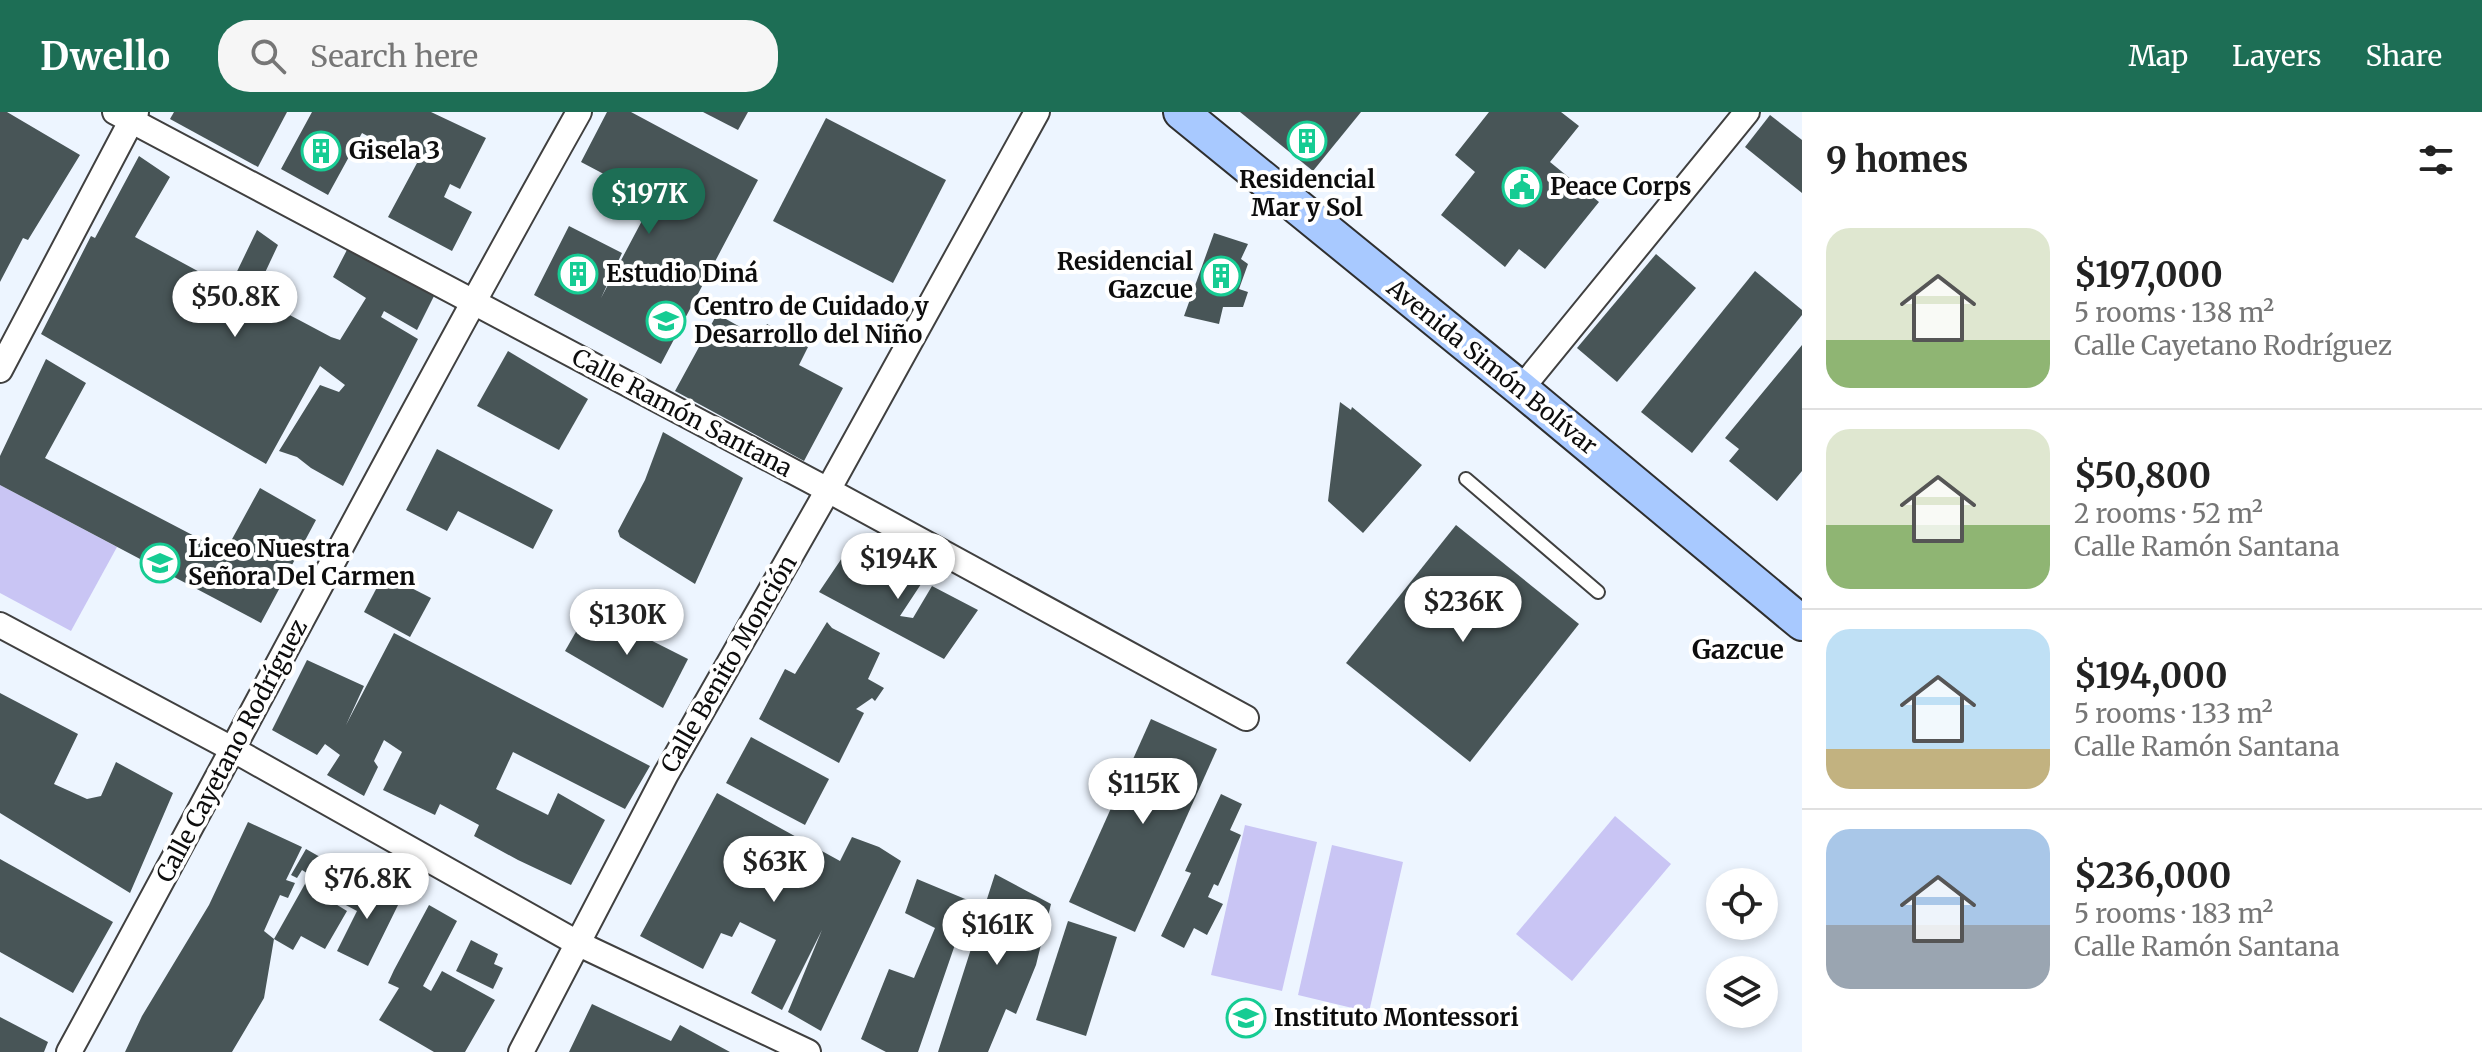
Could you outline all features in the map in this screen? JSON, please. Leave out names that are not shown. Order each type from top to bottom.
[{"type":"main road","name":"Avenida Simón Bolívar","points":[[1181,112],[1802,623]]},
{"type":"street","name":"Calle Cayetano Rodríguez","points":[[69,1052],[234,750],[472,301],[579,112]]},
{"type":"street","name":"Calle Benito Monción","points":[[521,1052],[666,774],[828,490],[1037,112]]},
{"type":"street","points":[[1521,389],[1747,112]]},
{"type":"street","name":"Calle Ramón Santana","points":[[128,115],[1246,718]]},
{"type":"street","points":[[0,370],[128,115]]},
{"type":"street","points":[[0,625],[234,750],[579,944],[808,1052]]},
{"type":"lane","points":[[1466,479],[1598,592]]},
{"type":"shaded area","points":[[0,485],[117,547],[71,631],[0,593]]},
{"type":"shaded area","points":[[1615,816],[1671,864],[1572,981],[1516,934]]},
{"type":"shaded area","points":[[1245,825],[1317,842],[1282,991],[1211,975]]},
{"type":"shaded area","points":[[1332,845],[1403,862],[1369,1012],[1298,995]]},
{"type":"building","points":[[0,112],[7,112],[80,155],[28,240],[23,238],[0,282]]},
{"type":"building","points":[[174,112],[287,112],[258,167],[170,119]]},
{"type":"building","points":[[312,112],[431,112],[486,138],[460,189],[450,184],[444,197],[472,212],[452,251],[388,217],[417,163],[362,133],[328,195],[281,169]]},
{"type":"building","points":[[607,112],[631,112],[758,180],[661,364],[534,295],[569,226],[622,253],[601,298],[653,200],[581,162]]},
{"type":"building","points":[[703,112],[748,112],[738,130]]},
{"type":"building","name":"Residencial Mar y Sol","points":[[1240,112],[1361,112],[1313,171]]},
{"type":"building","name":"Peace Corps","points":[[1489,112],[1561,112],[1579,126],[1550,162],[1599,202],[1545,269],[1519,249],[1505,267],[1441,215],[1475,172],[1455,155]]},
{"type":"building","points":[[1770,115],[1802,140],[1802,193],[1745,147]]},
{"type":"building","points":[[826,118],[946,180],[893,283],[773,221]]},
{"type":"building","points":[[139,156],[170,177],[135,237],[229,288],[257,230],[278,245],[254,296],[331,337],[340,340],[366,298],[333,277],[350,244],[434,296],[417,330],[384,311],[381,317],[418,339],[343,486],[297,457],[279,451],[320,385],[339,392],[345,385],[320,366],[266,464],[41,334],[91,236],[95,238]]},
{"type":"building","name":"Residencial Gazcue","points":[[1214,233],[1248,244],[1241,259],[1248,264],[1239,289],[1248,292],[1243,307],[1223,307],[1219,324],[1184,316]]},
{"type":"building","points":[[1656,254],[1696,288],[1617,382],[1577,348]]},
{"type":"building","points":[[1755,271],[1802,310],[1802,315],[1692,453],[1641,412]]},
{"type":"building","points":[[717,314],[760,338],[767,324],[808,347],[799,365],[843,388],[804,461],[675,391]]},
{"type":"building","points":[[1802,345],[1802,471],[1777,501],[1729,461],[1739,449],[1725,438]]},
{"type":"building","points":[[508,351],[588,399],[559,450],[477,406]]},
{"type":"building","points":[[46,359],[86,383],[45,458],[225,552],[260,488],[316,520],[261,623],[0,485],[0,456]]},
{"type":"building","points":[[1340,402],[1351,410],[1352,407],[1422,465],[1363,533],[1328,501]]},
{"type":"building","points":[[663,432],[743,478],[695,584],[620,537],[618,531],[645,480]]},
{"type":"building","points":[[437,449],[553,510],[533,549],[458,511],[447,531],[406,510]]},
{"type":"building","points":[[1456,525],[1579,624],[1470,762],[1346,663]]},
{"type":"building","points":[[861,544],[925,578],[900,616],[913,618],[932,586],[978,610],[944,659],[819,592],[844,555],[853,560]]},
{"type":"building","points":[[384,574],[431,598],[410,637],[364,612]]},
{"type":"building","points":[[589,609],[688,659],[663,708],[565,651]]},
{"type":"building","points":[[827,622],[832,628],[880,653],[868,679],[884,688],[875,701],[872,698],[856,709],[864,713],[839,763],[759,719],[785,669],[795,674]]},
{"type":"building","points":[[394,633],[650,766],[625,809],[513,752],[496,789],[548,815],[558,793],[605,820],[571,885],[474,836],[479,825],[440,804],[435,815],[383,790],[402,752],[384,740],[374,761],[378,767],[364,796],[327,775],[340,755],[325,744],[317,755],[272,730],[307,660],[364,686],[346,725]]},
{"type":"building","points":[[0,693],[78,734],[54,784],[87,799],[101,796],[116,762],[173,793],[130,893],[0,813]]},
{"type":"building","points":[[1151,719],[1217,749],[1135,932],[1069,902]]},
{"type":"building","points":[[751,737],[829,779],[805,825],[726,783]]},
{"type":"building","points":[[717,793],[840,861],[852,837],[879,847],[901,861],[821,1031],[788,1012],[822,930],[782,1010],[751,993],[776,940],[740,922],[732,937],[721,933],[703,969],[640,936]]},
{"type":"building","points":[[1221,794],[1242,804],[1230,830],[1241,835],[1218,886],[1214,884],[1208,897],[1223,904],[1207,935],[1194,928],[1184,948],[1161,936],[1191,873],[1185,871]]},
{"type":"building","points":[[248,822],[302,847],[286,880],[295,883],[288,898],[280,895],[264,931],[274,939],[264,998],[232,1052],[125,1052],[142,1016],[209,905]]},
{"type":"building","points":[[306,849],[350,874],[334,903],[347,911],[325,949],[301,936],[293,950],[274,939],[310,875],[302,870],[297,878],[291,875]]},
{"type":"building","points":[[0,859],[113,922],[73,993],[0,952]]},
{"type":"building","points":[[995,874],[1051,904],[1036,965],[1016,1014],[1006,1009],[988,1052],[938,1052]]},
{"type":"building","points":[[355,878],[400,901],[368,966],[337,951],[357,911],[342,903]]},
{"type":"building","points":[[917,879],[970,901],[918,1052],[886,1052],[861,1039],[889,969],[914,978],[935,928],[905,913]]},
{"type":"building","points":[[429,905],[457,921],[423,986],[431,991],[442,971],[495,1000],[465,1052],[434,1052],[379,1020],[399,988],[388,983]]},
{"type":"building","points":[[1068,921],[1117,937],[1086,1036],[1036,1020]]},
{"type":"building","points":[[471,940],[498,954],[494,964],[503,968],[493,989],[456,971]]},
{"type":"building","points":[[592,1004],[671,1041],[680,1025],[730,1052],[569,1052]]},
{"type":"building","points":[[0,1017],[48,1042],[44,1052],[0,1052]]},
{"type":"place","name":"Residencial Mar y Sol","points":[[1307,141]]},
{"type":"place","name":"Gisela 3","points":[[321,151]]},
{"type":"place","name":"Peace Corps","points":[[1522,187]]},
{"type":"place","name":"Estudio Diná","points":[[578,274]]},
{"type":"place","name":"Residencial Gazcue","points":[[1221,276]]},
{"type":"place","name":"Centro de Cuidado y Desarrollo del Niño","points":[[666,321]]},
{"type":"place","name":"Liceo Nuestra Señora Del Carmen","points":[[160,563]]},
{"type":"place","name":"Instituto Montessori","points":[[1246,1018]]},
{"type":"district","name":"Gazcue","points":[[1738,650]]}]
